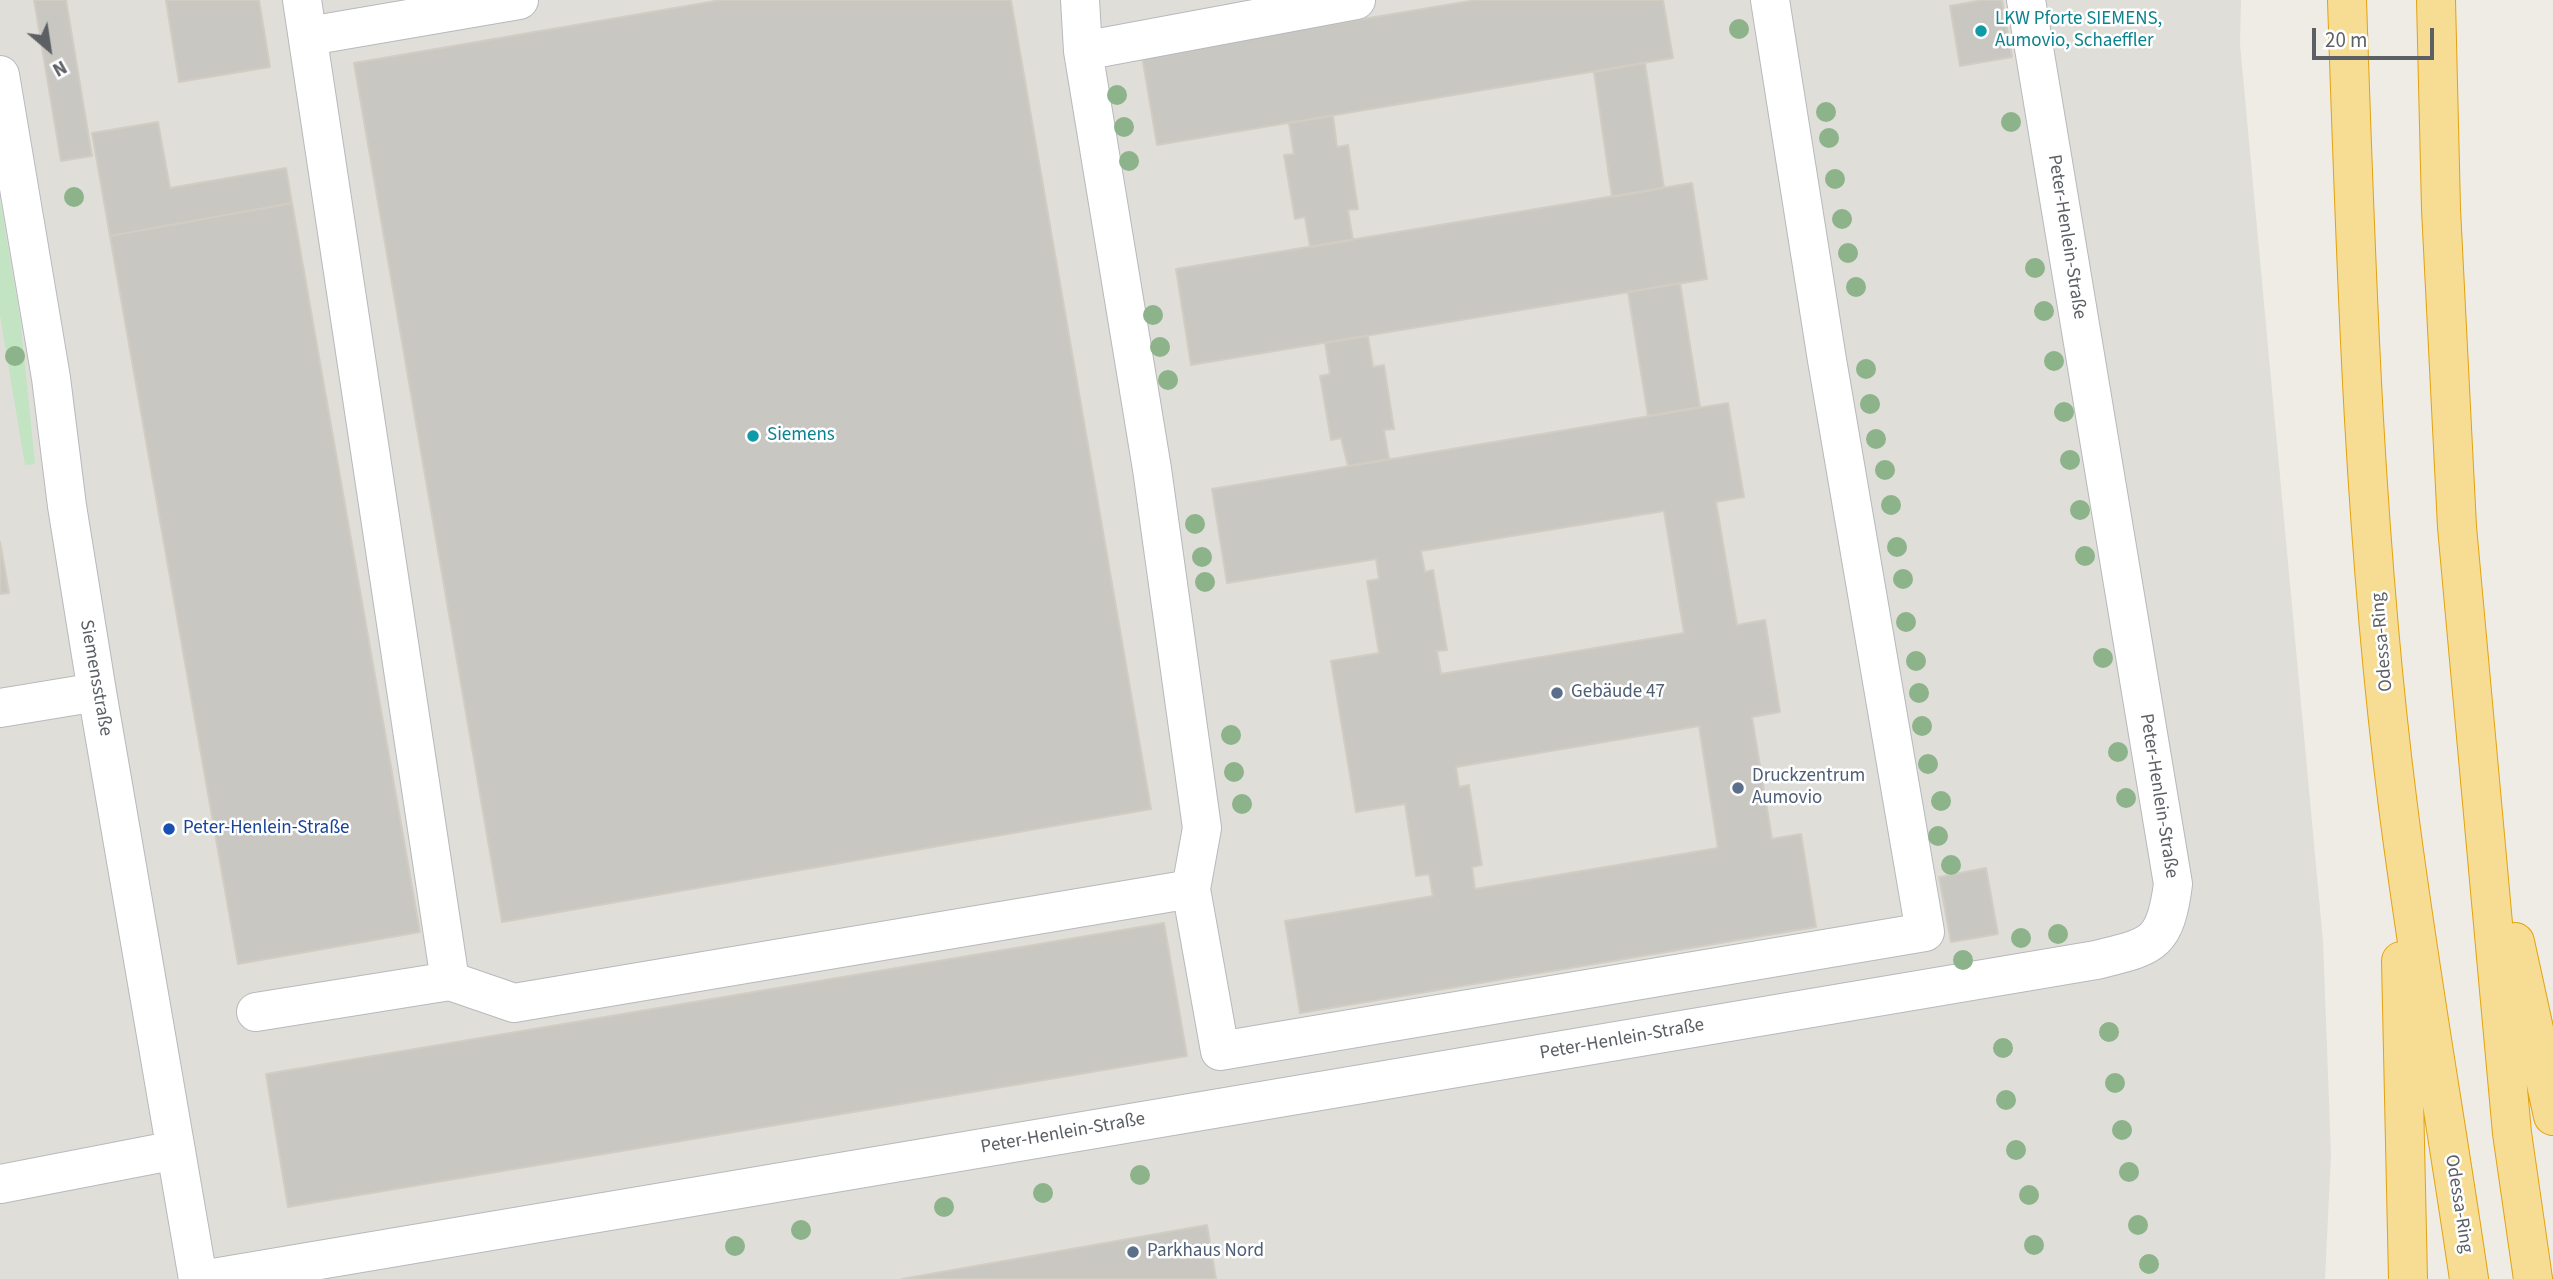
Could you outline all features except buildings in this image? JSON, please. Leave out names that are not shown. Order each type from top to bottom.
[{"type":"highway","name":"Odessa-Ring","points":[[2347,0],[2354,220],[2372,525],[2398,805],[2469,1279]]},
{"type":"highway","points":[[2436,0],[2441,209],[2457,527],[2512,1133],[2533,1279]]},
{"type":"highway","points":[[2478,776],[2553,1116]]},
{"type":"highway","points":[[2398,805],[2408,1279]]},
{"type":"street","points":[[450,981],[306,18],[519,0]]},
{"type":"street","points":[[1080,0],[1083,51],[1152,469],[1202,828],[1191,889],[1220,1051],[1925,932],[1827,360],[1770,0]]},
{"type":"street","points":[[1083,51],[1356,0]]},
{"type":"street","name":"Peter-Henlein-Straße","points":[[207,1279],[2069,965],[2146,948],[2168,919],[2173,884],[2026,0]]},
{"type":"street","name":"Siemensstraße","points":[[0,75],[51,378],[67,506],[97,692],[198,1279]]},
{"type":"street","points":[[0,708],[97,692]]},
{"type":"street","points":[[256,1012],[450,981],[514,1003],[1191,889]]},
{"type":"street","points":[[0,1184],[176,1150]]},
{"type":"shaded area","points":[[0,0],[2241,0],[2240,44],[2323,941],[2331,1155],[2325,1279],[0,1279]]},
{"type":"green space","points":[[0,201],[20,317],[35,464],[25,465],[0,315]]},
{"type":"place","name":"LKW Pforte SIEMENS, Aumovio, Schaeffler","points":[[1981,31]]},
{"type":"place","name":"Siemens","points":[[753,436]]},
{"type":"place","name":"Gebäude 47","points":[[1557,693]]},
{"type":"place","name":"Druckzentrum Aumovio","points":[[1738,788]]},
{"type":"place","name":"Peter-Henlein-Straße","points":[[169,829]]},
{"type":"place","name":"Parkhaus Nord","points":[[1133,1252]]}]
